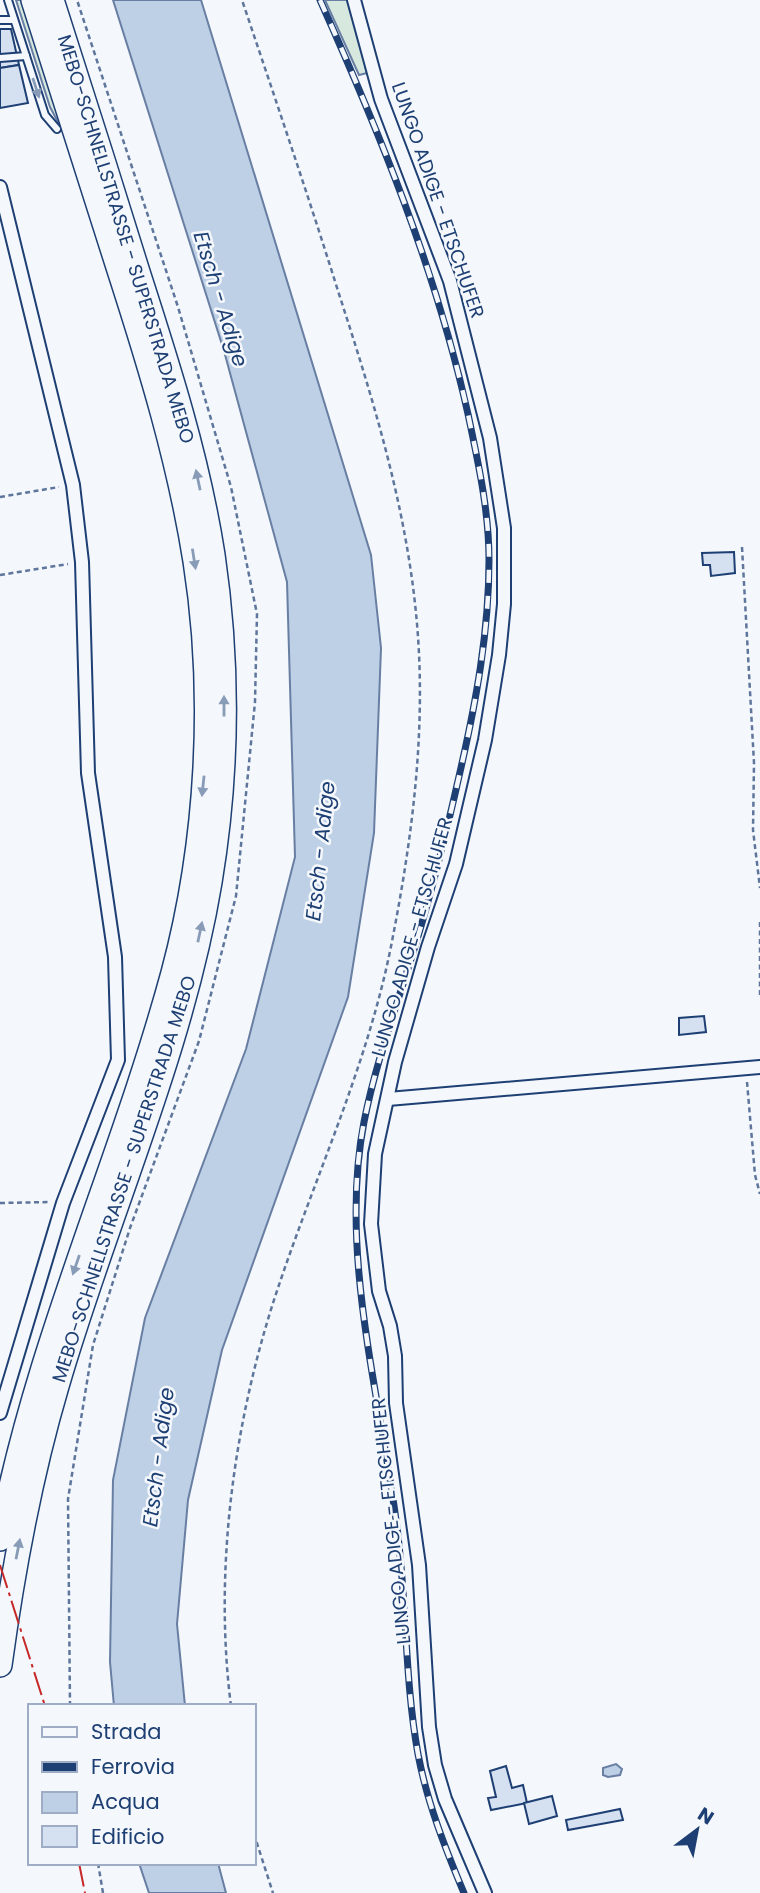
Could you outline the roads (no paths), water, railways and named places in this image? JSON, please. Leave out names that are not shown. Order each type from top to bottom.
[{"type":"highway","name":"MEBO-SCHNELLSTRASSE - SUPERSTRADA MEBO","points":[[0,1539],[19,1448],[38,1379],[173,972],[185,919],[197,838],[204,778],[206,705],[203,627],[195,561],[181,485],[164,416],[137,327],[33,0]]},
{"type":"highway","name":"MEBO-SCHNELLSTRASSE - SUPERSTRADA MEBO","points":[[0,1665],[12,1580],[27,1503],[57,1387],[159,1083],[186,992],[210,883],[223,749],[224,661],[219,606],[212,555],[189,441],[169,365],[52,0]]},
{"type":"highway","points":[[57,129],[71,156],[113,290],[137,327]]},
{"type":"street","name":"LUNGO ADIGE - ETSCHUFER","points":[[354,0],[381,99],[450,281],[490,438],[504,528],[504,604],[499,655],[485,740],[456,864],[402,1037],[375,1154],[371,1224],[379,1291],[390,1326],[395,1356],[396,1402],[419,1565],[429,1727],[435,1765],[445,1799],[485,1893]]},
{"type":"street","points":[[0,187],[73,485],[82,562],[89,773],[115,957],[118,1060],[64,1203],[0,1413]]},
{"type":"street","points":[[388,1099],[754,1068]]},
{"type":"lane","points":[[8,0],[45,115],[57,129]]},
{"type":"lane","points":[[0,20],[14,20]]},
{"type":"lane","points":[[0,58],[26,56]]},
{"type":"water","name":"Etsch - Adige","points":[[113,0],[201,0],[371,555],[381,648],[374,833],[348,997],[222,1350],[188,1500],[177,1624],[185,1704],[114,1704],[110,1662],[113,1480],[145,1318],[246,1049],[295,857],[287,582],[224,351]]},
{"type":"water","points":[[616,1764],[622,1769],[620,1775],[603,1775],[603,1768]]},
{"type":"water","points":[[140,1865],[219,1865],[226,1893],[149,1893]]},
{"type":"railway","points":[[320,0],[405,203],[440,307],[468,414],[487,523],[487,614],[471,719],[434,880],[369,1099],[358,1171],[356,1220],[364,1321],[400,1549],[413,1725],[426,1790],[464,1893]]}]
